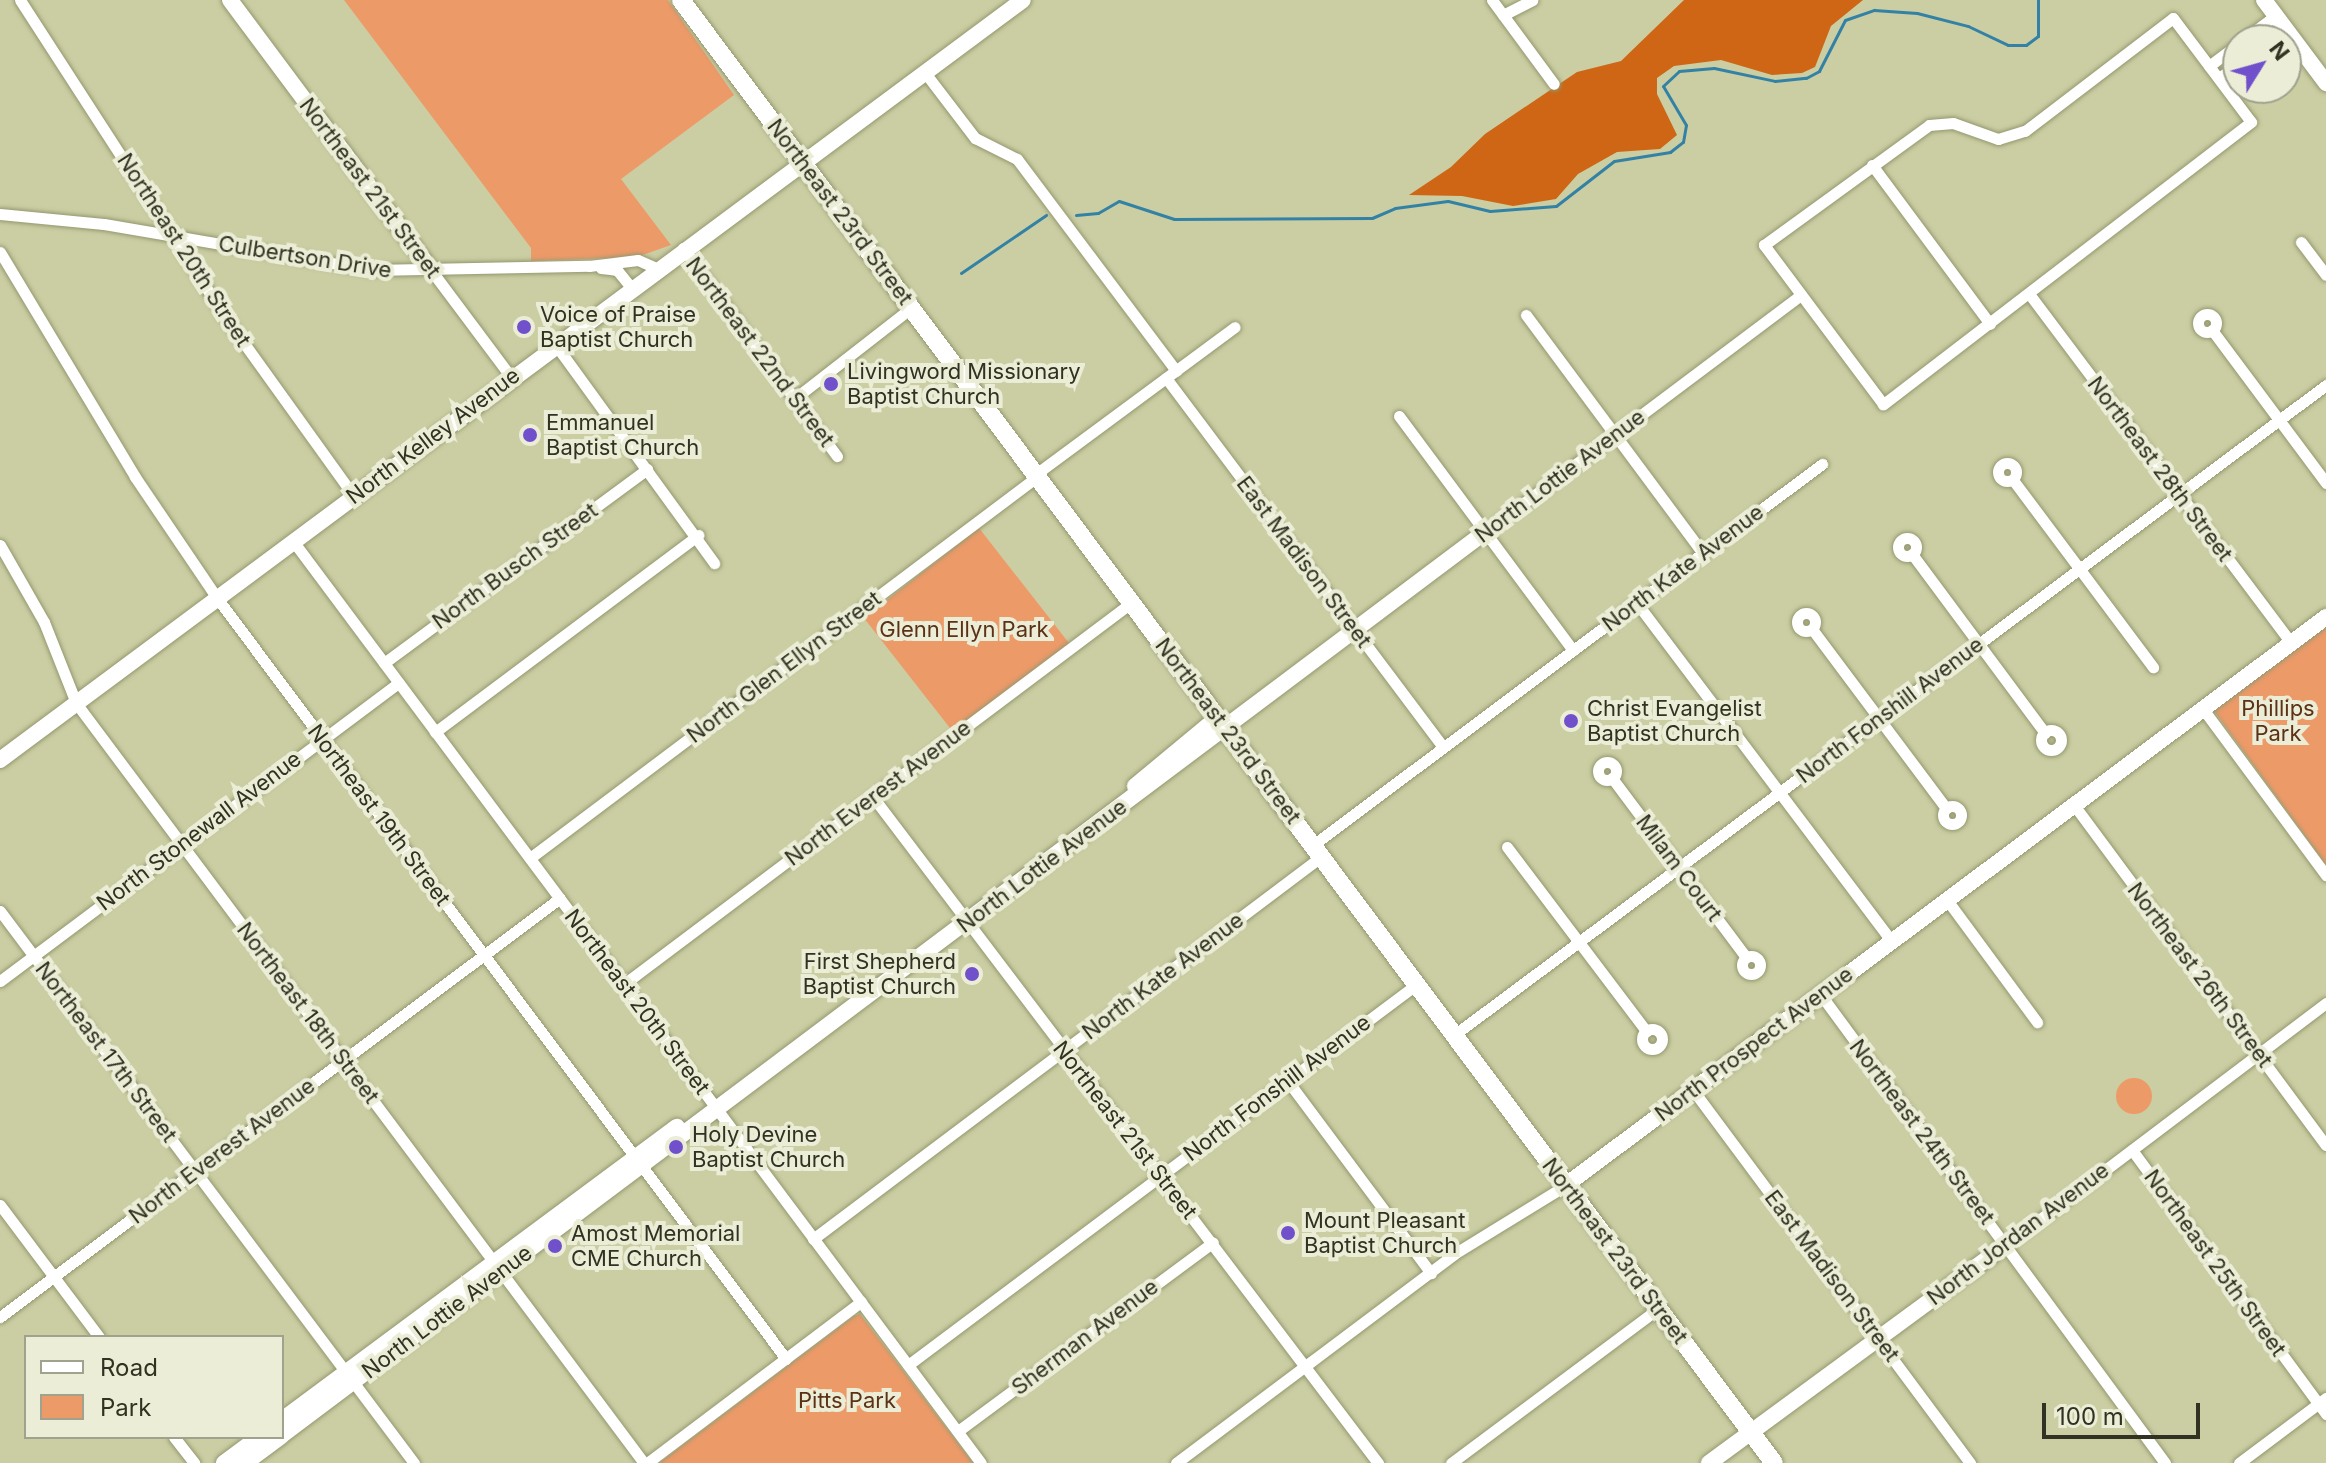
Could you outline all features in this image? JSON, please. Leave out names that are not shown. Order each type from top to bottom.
[{"type":"main road","name":"Northeast 23rd Street","points":[[681,0],[1774,1463]]},
{"type":"street","name":"Northeast 20th Street","points":[[20,0],[171,235],[354,496]]},
{"type":"street","name":"Northeast 21st Street","points":[[230,0],[511,377]]},
{"type":"street","name":"North Kelley Avenue","points":[[0,760],[656,268],[804,165],[1023,0]]},
{"type":"street","points":[[1492,0],[1554,84]]},
{"type":"street","points":[[1503,15],[1532,0]]},
{"type":"street","points":[[2264,0],[2326,83]]},
{"type":"street","points":[[2173,18],[2219,78],[2251,122],[2070,259],[2030,295],[1883,404],[1764,245],[1929,125],[1953,123],[1987,138],[2015,136],[2173,18]]},
{"type":"street","points":[[2276,24],[2280,22]]},
{"type":"street","points":[[2209,66],[2222,56]]},
{"type":"street","name":"East Madison Street","points":[[926,74],[975,138],[1017,159],[1442,746]]},
{"type":"street","points":[[1872,165],[1990,324]]},
{"type":"street","name":"Culbertson Drive","points":[[0,214],[171,235],[338,266],[431,270],[589,266],[638,260],[656,268]]},
{"type":"street","points":[[2301,242],[2326,275]]},
{"type":"street","name":"Northeast 22nd Street","points":[[683,248],[837,456]]},
{"type":"street","name":"Northeast 19th Street","points":[[0,252],[135,477],[217,598],[786,1359]]},
{"type":"street","points":[[589,266],[617,270],[631,287]]},
{"type":"street","name":"North Lottie Avenue","points":[[284,1433],[350,1377],[497,1266],[715,1107],[1221,723],[1355,629],[1801,295]]},
{"type":"street","name":"Northeast 28th Street","points":[[2030,295],[2291,643]]},
{"type":"street","points":[[794,399],[912,307]]},
{"type":"street","points":[[1526,315],[1703,553]]},
{"type":"street","name":"North Glen Ellyn Street","points":[[530,858],[1235,327]]},
{"type":"street","points":[[2212,330],[2326,483]]},
{"type":"street","points":[[555,344],[698,535],[714,563]]},
{"type":"street","name":"North Fonshill Avenue","points":[[1454,1035],[2326,385]]},
{"type":"street","points":[[1399,416],[1573,650]]},
{"type":"street","name":"North Kate Avenue","points":[[813,1239],[1063,1051],[1317,850],[1442,746],[1822,464]]},
{"type":"street","name":"North Busch Street","points":[[384,663],[647,469]]},
{"type":"street","points":[[2013,480],[2153,667]]},
{"type":"street","points":[[435,732],[698,535]]},
{"type":"street","name":"Northeast 20th Street","points":[[293,541],[981,1463]]},
{"type":"street","name":"Northeast 18th Street","points":[[0,545],[44,622],[76,703],[646,1463]]},
{"type":"street","points":[[1912,554],[2045,733]]},
{"type":"street","name":"North Everest Avenue","points":[[624,984],[1132,602]]},
{"type":"street","points":[[1636,602],[1891,941]]},
{"type":"street","name":"North Prospect Avenue","points":[[1176,1463],[1478,1238],[1566,1185],[2326,617]]},
{"type":"street","points":[[1812,629],[1946,808]]},
{"type":"street","name":"North Stonewall Avenue","points":[[0,981],[399,683]]},
{"type":"street","points":[[2203,709],[2326,875]]},
{"type":"street","name":"Milam Court","points":[[1612,778],[1746,957]]},
{"type":"street","name":"Northeast 21st Street","points":[[873,797],[1063,1051],[1162,1174],[1378,1463]]},
{"type":"street","name":"Northeast 26th Street","points":[[2074,805],[2326,1145]]},
{"type":"street","points":[[1507,847],[1646,1031]]},
{"type":"street","name":"North Everest Avenue","points":[[0,1317],[560,898]]},
{"type":"street","points":[[1947,900],[2037,1022]]},
{"type":"street","name":"Northeast 17th Street","points":[[0,911],[414,1463]]},
{"type":"street","name":"North Fonshill Avenue","points":[[908,1365],[1417,984]]},
{"type":"street","name":"Northeast 24th Street","points":[[1821,995],[2165,1463]]},
{"type":"street","name":"North Jordan Avenue","points":[[1709,1463],[2006,1245],[2326,1003]]},
{"type":"street","points":[[1287,1080],[1431,1273]]},
{"type":"street","name":"East Madison Street","points":[[1693,1090],[1970,1463]]},
{"type":"street","name":"Northeast 25th Street","points":[[2132,1150],[2323,1405]]},
{"type":"street","points":[[0,1205],[98,1335]]},
{"type":"street","name":"Sherman Avenue","points":[[958,1431],[1213,1242]]},
{"type":"street","points":[[646,1463],[861,1302]]},
{"type":"street","points":[[1451,1463],[1659,1308]]},
{"type":"street","name":"North Lottie Avenue","points":[[284,1419],[350,1377]]},
{"type":"street","points":[[2239,1463],[2323,1405]]},
{"type":"street","points":[[176,1439],[194,1463]]},
{"type":"street","points":[[224,1463],[256,1439]]},
{"type":"street","name":"North Lottie Avenue","points":[[245,1463],[277,1439]]},
{"type":"green space","points":[[344,0],[668,0],[734,95],[621,179],[671,245],[637,257],[531,261],[531,248]]},
{"type":"green space","name":"Glenn Ellyn Park","points":[[979,528],[1070,644],[954,734],[864,618]]},
{"type":"green space","name":"Phillips Park","points":[[2326,628],[2326,865],[2214,711]]},
{"type":"green space","points":[[2134,1078],[2147,1083],[2152,1096],[2147,1109],[2134,1114],[2121,1109],[2116,1096],[2121,1083]]},
{"type":"green space","name":"Pitts Park","points":[[860,1314],[973,1463],[659,1463],[854,1316]]},
{"type":"shaded area","points":[[1684,0],[1863,0],[1831,26],[1815,67],[1802,73],[1772,75],[1721,60],[1674,66],[1657,78],[1657,94],[1677,135],[1660,149],[1617,152],[1578,174],[1556,199],[1513,206],[1462,196],[1409,195],[1451,167],[1485,134],[1577,72],[1621,61]]},
{"type":"waterway","points":[[1076,215],[1098,213],[1119,201],[1174,219],[1372,218],[1395,208],[1448,201],[1490,211],[1556,206],[1614,161],[1670,152],[1683,142],[1686,125],[1663,86],[1679,71],[1714,68],[1775,81],[1806,78],[1819,71],[1845,20],[1874,10],[1917,13],[1968,26],[2008,45],[2026,45],[2038,36],[2038,0]]},
{"type":"waterway","points":[[961,273],[1046,215]]},
{"type":"place","name":"Voice of Praise Baptist Church","points":[[524,327]]},
{"type":"place","name":"Livingword Missionary Baptist Church","points":[[831,384]]},
{"type":"place","name":"Emmanuel Baptist Church","points":[[530,435]]},
{"type":"place","name":"Christ Evangelist Baptist Church","points":[[1571,721]]},
{"type":"place","name":"First Shepherd Baptist Church","points":[[972,974]]},
{"type":"place","name":"Holy Devine Baptist Church","points":[[676,1147]]},
{"type":"place","name":"Mount Pleasant Baptist Church","points":[[1288,1233]]},
{"type":"place","name":"Amost Memorial CME Church","points":[[555,1246]]}]
